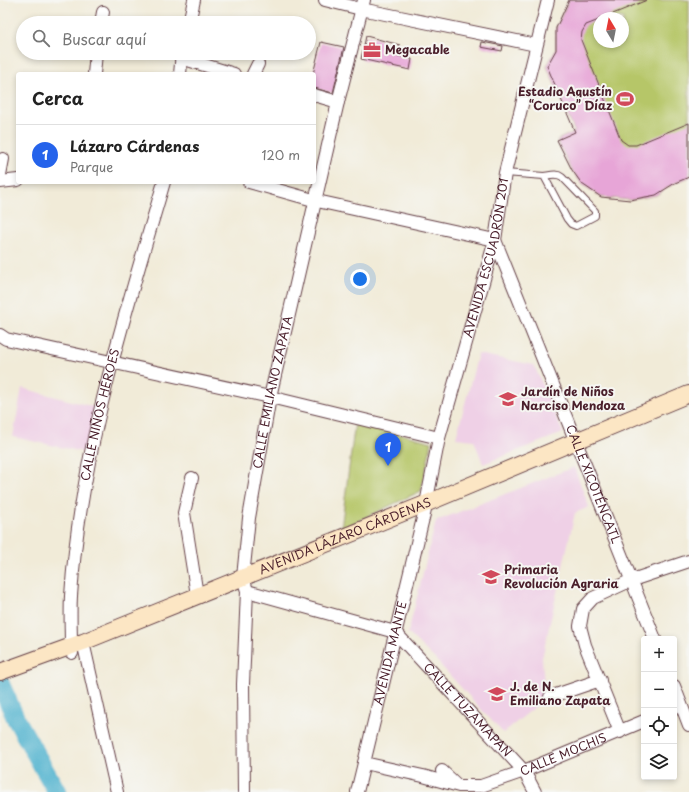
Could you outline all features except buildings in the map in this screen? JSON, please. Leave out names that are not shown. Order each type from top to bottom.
[{"type":"main road","name":"AVENIDA LÁZARO CÁRDENAS","points":[[0,672],[78,648],[245,584],[578,445],[689,394]]},
{"type":"main road","name":"AVENIDA LÁZARO CÁRDENAS","points":[[578,445],[689,405]]},
{"type":"main road","name":"AVENIDA LÁZARO CÁRDENAS","points":[[78,648],[197,595],[245,584]]},
{"type":"main road","name":"AVENIDA LÁZARO CÁRDENAS","points":[[0,677],[19,667]]},
{"type":"street","points":[[191,16],[194,0]]},
{"type":"street","points":[[325,0],[362,4],[536,45]]},
{"type":"street","name":"AVENIDA ESCUADRÓN 201","points":[[424,509],[439,438],[495,240],[505,173],[548,0]]},
{"type":"street","name":"CALLE EMILIANO ZAPATA","points":[[244,792],[243,684],[245,584],[249,518],[270,397],[362,4]]},
{"type":"street","points":[[94,72],[95,60]]},
{"type":"street","points":[[180,72],[181,60]]},
{"type":"street","points":[[193,60],[228,72]]},
{"type":"street","points":[[316,96],[338,102]]},
{"type":"street","points":[[0,175],[4,159]]},
{"type":"street","points":[[0,182],[16,180]]},
{"type":"street","name":"CALLE NIÑOS HÉROES","points":[[117,792],[78,648],[71,597],[81,503],[88,464],[111,362],[163,184]]},
{"type":"street","points":[[256,184],[316,201],[495,240]]},
{"type":"street","name":"CALLE XICOTÉNCATL","points":[[495,240],[654,636]]},
{"type":"street","points":[[0,335],[6,339],[270,397],[439,438]]},
{"type":"street","points":[[192,478],[184,513],[197,595]]},
{"type":"street","name":"AVENIDA MANTE","points":[[357,792],[424,509]]},
{"type":"street","points":[[620,732],[585,645],[580,626],[583,609],[593,598],[632,580],[689,562]]},
{"type":"street","points":[[245,584],[395,632]]},
{"type":"street","name":"CALLE TUZAMAPAN","points":[[395,632],[524,771],[535,792]]},
{"type":"street","points":[[550,697],[600,680]]},
{"type":"street","points":[[677,694],[689,725]]},
{"type":"street","name":"CALLE MOCHIS","points":[[364,763],[417,774],[459,786],[481,786],[524,771],[641,722]]},
{"type":"street","points":[[442,771],[459,786]]},
{"type":"lane","points":[[505,173],[544,176],[555,174],[559,175],[595,211],[595,216],[576,226],[571,224],[544,176]]},
{"type":"shaded area","name":"Jardín de Niños Narciso Mendoza","points":[[478,354],[534,365],[563,433],[483,464],[474,440],[456,438]]},
{"type":"shaded area","points":[[22,388],[98,408],[88,453],[13,437]]},
{"type":"shaded area","name":"Primaria Revolución Agraria","points":[[574,467],[589,507],[575,513],[542,658],[545,699],[503,733],[434,658],[408,633],[436,521]]},
{"type":"green space","name":"Estadio Agustín “Coruco” Díaz","points":[[569,0],[689,0],[689,177],[675,183],[656,195],[630,200],[601,197],[582,184],[572,170],[557,140],[575,132],[547,66],[556,50],[556,28]]},
{"type":"green space","points":[[355,422],[432,442],[421,491],[341,529]]},
{"type":"waterway","points":[[0,683],[16,719],[57,792]]},
{"type":"place","name":"Megacable","points":[[372,50]]},
{"type":"place","name":"Estadio Agustín “Coruco” Díaz","points":[[625,99]]},
{"type":"place","name":"Jardín de Niños Narciso Mendoza","points":[[508,399]]},
{"type":"place","name":"Lázaro Cárdenas","points":[[388,466]]},
{"type":"place","name":"Primaria Revolución Agraria","points":[[491,577]]},
{"type":"place","name":"J. de N. Emiliano Zapata","points":[[497,694]]}]
